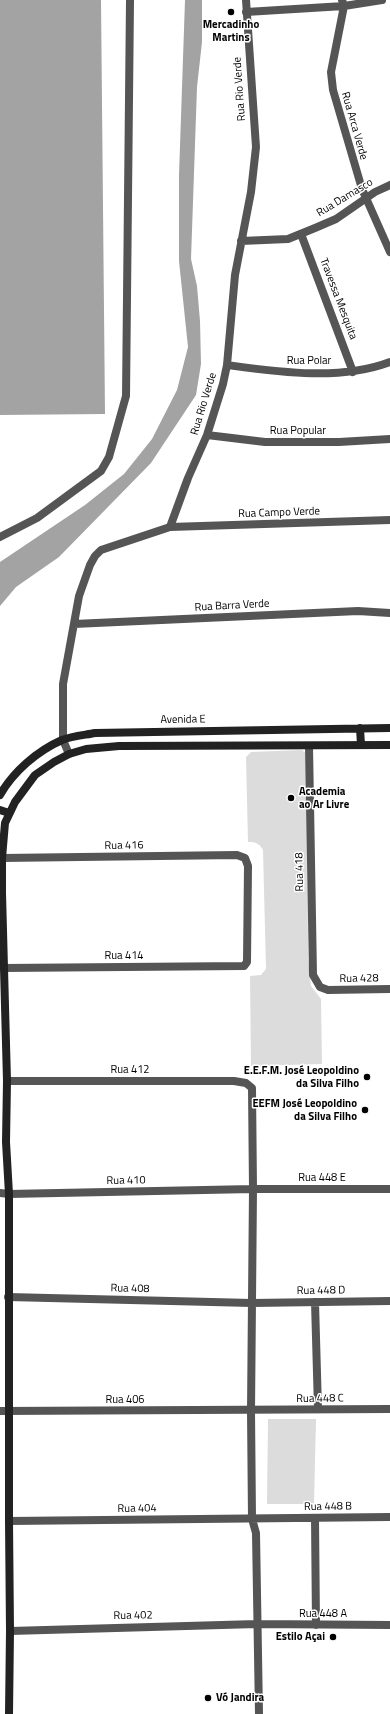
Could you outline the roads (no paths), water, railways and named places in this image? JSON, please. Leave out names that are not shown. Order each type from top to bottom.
[{"type":"street","points":[[0,537],[37,518],[101,471],[109,457],[126,396],[130,0]]},
{"type":"street","name":"Rua Rio Verde","points":[[170,527],[188,478],[207,435],[223,384],[227,365],[236,275],[256,146],[246,0]]},
{"type":"street","points":[[246,12],[382,0]]},
{"type":"street","name":"Rua Arca Verde","points":[[343,3],[331,72],[333,90],[351,156],[366,199],[390,252]]},
{"type":"street","name":"Rua Damasco","points":[[241,241],[288,238],[301,234],[336,219],[376,192],[390,185]]},
{"type":"street","name":"Travessa Mesquita","points":[[301,234],[353,372]]},
{"type":"street","name":"Rua Polar","points":[[227,365],[283,372],[353,372],[390,362]]},
{"type":"street","name":"Rua Popular","points":[[207,435],[265,442],[339,442],[390,439]]},
{"type":"street","name":"Rua Campo Verde","points":[[170,527],[390,520]]},
{"type":"street","points":[[69,754],[63,740],[63,684],[79,596],[95,556],[101,550],[112,545],[170,527]]},
{"type":"street","name":"Rua Barra Verde","points":[[74,624],[358,611],[390,613]]},
{"type":"street","points":[[360,728],[361,745]]},
{"type":"street","name":"Avenida E","points":[[0,795],[7,783],[42,750],[63,740],[95,733],[390,728]]},
{"type":"street","points":[[9,1714],[9,1194],[6,1142],[7,1081],[2,858],[5,823],[18,797],[35,775],[69,754],[86,749],[119,746],[390,745]]},
{"type":"street","name":"Rua 418","points":[[309,746],[312,968],[313,975],[320,987],[328,990]]},
{"type":"street","points":[[0,810],[9,813]]},
{"type":"street","name":"Rua 416","points":[[2,858],[237,855],[245,858],[248,866],[247,962],[244,966]]},
{"type":"street","name":"Rua 414","points":[[4,968],[244,966]]},
{"type":"street","name":"Rua 428","points":[[328,990],[390,989]]},
{"type":"street","name":"Rua 412","points":[[7,1081],[234,1081],[246,1083],[252,1088],[253,1189]]},
{"type":"street","points":[[253,1189],[251,1411],[252,1519],[256,1533],[259,1714]]},
{"type":"street","name":"Rua 410","points":[[0,1192],[9,1194],[253,1189]]},
{"type":"street","name":"Rua 448 E","points":[[253,1189],[390,1189]]},
{"type":"street","name":"Rua 408","points":[[8,1298],[252,1303]]},
{"type":"street","name":"Rua 448 D","points":[[252,1303],[390,1301]]},
{"type":"street","points":[[315,1302],[318,1409]]},
{"type":"street","name":"Rua 448 C","points":[[251,1411],[390,1409]]},
{"type":"street","name":"Rua 406","points":[[0,1411],[251,1411]]},
{"type":"street","name":"Rua 448 B","points":[[266,1519],[390,1517]]},
{"type":"street","points":[[315,1518],[316,1625]]},
{"type":"street","name":"Rua 404","points":[[9,1521],[266,1519]]},
{"type":"street","name":"Rua 448 A","points":[[257,1624],[390,1625]]},
{"type":"street","name":"Rua 402","points":[[10,1631],[257,1624]]},
{"type":"place","name":"Mercadinho Martins","points":[[231,12]]},
{"type":"place","name":"Academia ao Ar Livre","points":[[291,798]]},
{"type":"place","name":"E.E.F.M. José Leopoldino da Silva Filho","points":[[367,1077]]},
{"type":"place","name":"EEFM José Leopoldino da Silva Filho","points":[[365,1110]]},
{"type":"place","name":"Estilo Açai","points":[[333,1637]]},
{"type":"place","name":"Vó Jandira","points":[[208,1698]]}]
